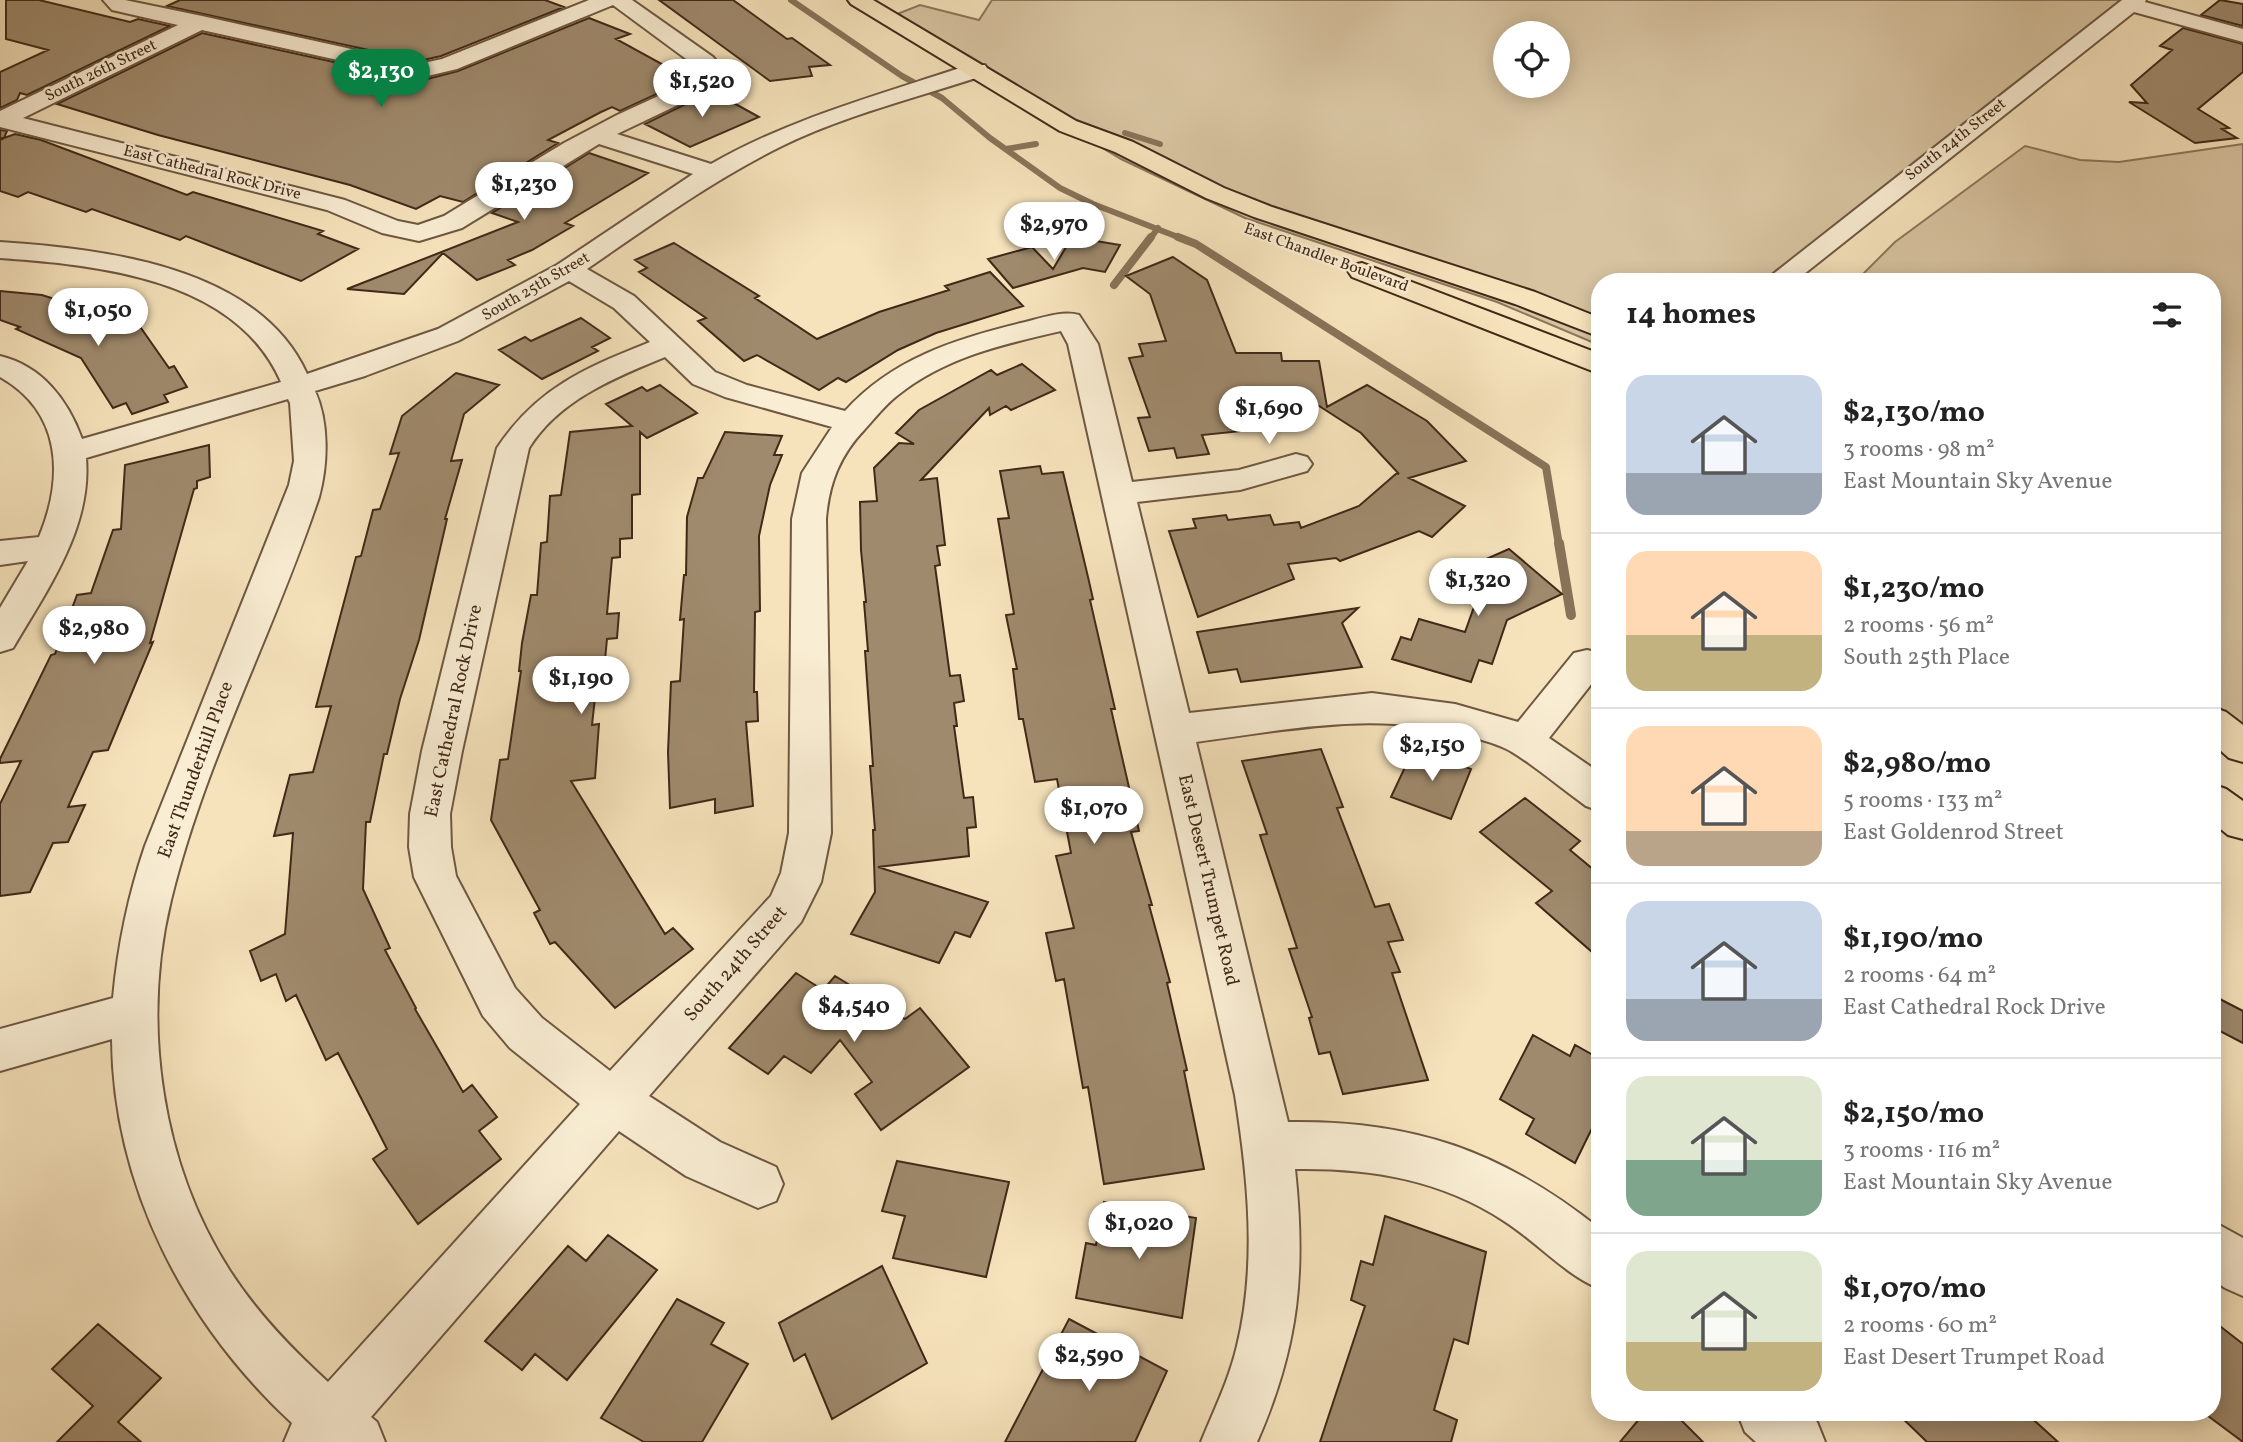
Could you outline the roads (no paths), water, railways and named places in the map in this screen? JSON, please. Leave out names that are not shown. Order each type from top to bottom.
[{"type":"main road","name":"East Chandler Boulevard","points":[[858,0],[1068,126],[1124,147],[1175,175],[1263,212],[1525,298],[1591,324]]},
{"type":"main road","name":"East Chandler Boulevard","points":[[1068,126],[1098,156],[1150,187],[1236,225],[1498,323],[1591,361]]},
{"type":"main road","points":[[2221,729],[2243,747]]},
{"type":"main road","points":[[2221,807],[2243,823]]},
{"type":"street","points":[[113,0],[120,6],[419,71],[449,64],[607,0]]},
{"type":"street","points":[[597,135],[658,103],[718,77],[705,62],[619,0]]},
{"type":"street","points":[[2133,2],[2243,36]]},
{"type":"street","name":"South 24th Street","points":[[1788,273],[2133,2]]},
{"type":"street","name":"South 26th Street","points":[[1,120],[202,22]]},
{"type":"street","name":"South 25th Street","points":[[71,452],[299,386],[448,335],[568,271],[714,173],[777,139],[977,70]]},
{"type":"street","name":"East Cathedral Rock Drive","points":[[1,120],[296,194],[336,205],[391,227],[419,233],[453,222],[597,135]]},
{"type":"street","points":[[597,135],[714,173]]},
{"type":"street","name":"East Thunderhill Place","points":[[0,250],[110,261],[155,273],[204,291],[240,312],[268,335],[285,357],[299,386],[309,426],[310,466],[294,520],[169,840],[149,903],[139,962],[136,1012],[138,1072],[146,1126],[166,1194],[183,1236],[210,1288],[237,1325],[333,1435]]},
{"type":"street","points":[[568,271],[624,302],[691,369],[719,386],[853,423]]},
{"type":"street","name":"South 24th Street","points":[[333,1435],[477,1254],[786,909],[799,888],[807,862],[810,833],[809,519],[813,492],[821,467],[853,423],[882,394],[914,371],[993,340],[1069,321]]},
{"type":"street","name":"East Desert Trumpet Road","points":[[1069,321],[1083,344],[1259,1095],[1268,1146],[1276,1244],[1268,1323],[1254,1381],[1228,1442]]},
{"type":"street","name":"East Cathedral Rock Drive","points":[[668,345],[563,396],[546,407],[522,430],[513,448],[442,751],[430,814],[430,847],[435,877],[499,1002],[526,1033],[557,1060],[703,1159],[758,1184]]},
{"type":"street","points":[[0,365],[27,378],[48,399],[67,436],[71,452],[71,487],[62,523],[0,639]]},
{"type":"street","points":[[1117,494],[1240,480],[1296,464]]},
{"type":"street","points":[[0,554],[51,547]]},
{"type":"street","points":[[1525,741],[1587,663]]},
{"type":"street","points":[[1172,730],[1372,707],[1408,710],[1455,718],[1525,741],[1591,789]]},
{"type":"street","points":[[0,1050],[136,1012]]},
{"type":"street","points":[[1268,1146],[1361,1145],[1401,1151],[1442,1162],[1488,1182],[1532,1209],[1591,1256]]},
{"type":"street","points":[[2221,1254],[2243,1270]]},
{"type":"street","points":[[1775,1421],[1797,1442]]},
{"type":"waterway","points":[[791,0],[902,76],[942,98],[990,138],[1060,188],[1157,229]]},
{"type":"waterway","points":[[1125,133],[1160,144]]},
{"type":"waterway","points":[[1006,149],[1036,144]]},
{"type":"waterway","points":[[1150,239],[1157,229]]},
{"type":"waterway","points":[[1157,229],[1183,239]]},
{"type":"waterway","points":[[1114,285],[1151,237]]},
{"type":"waterway","points":[[1178,237],[1196,244],[1546,467],[1559,545]]},
{"type":"waterway","points":[[1559,543],[1571,615]]}]
